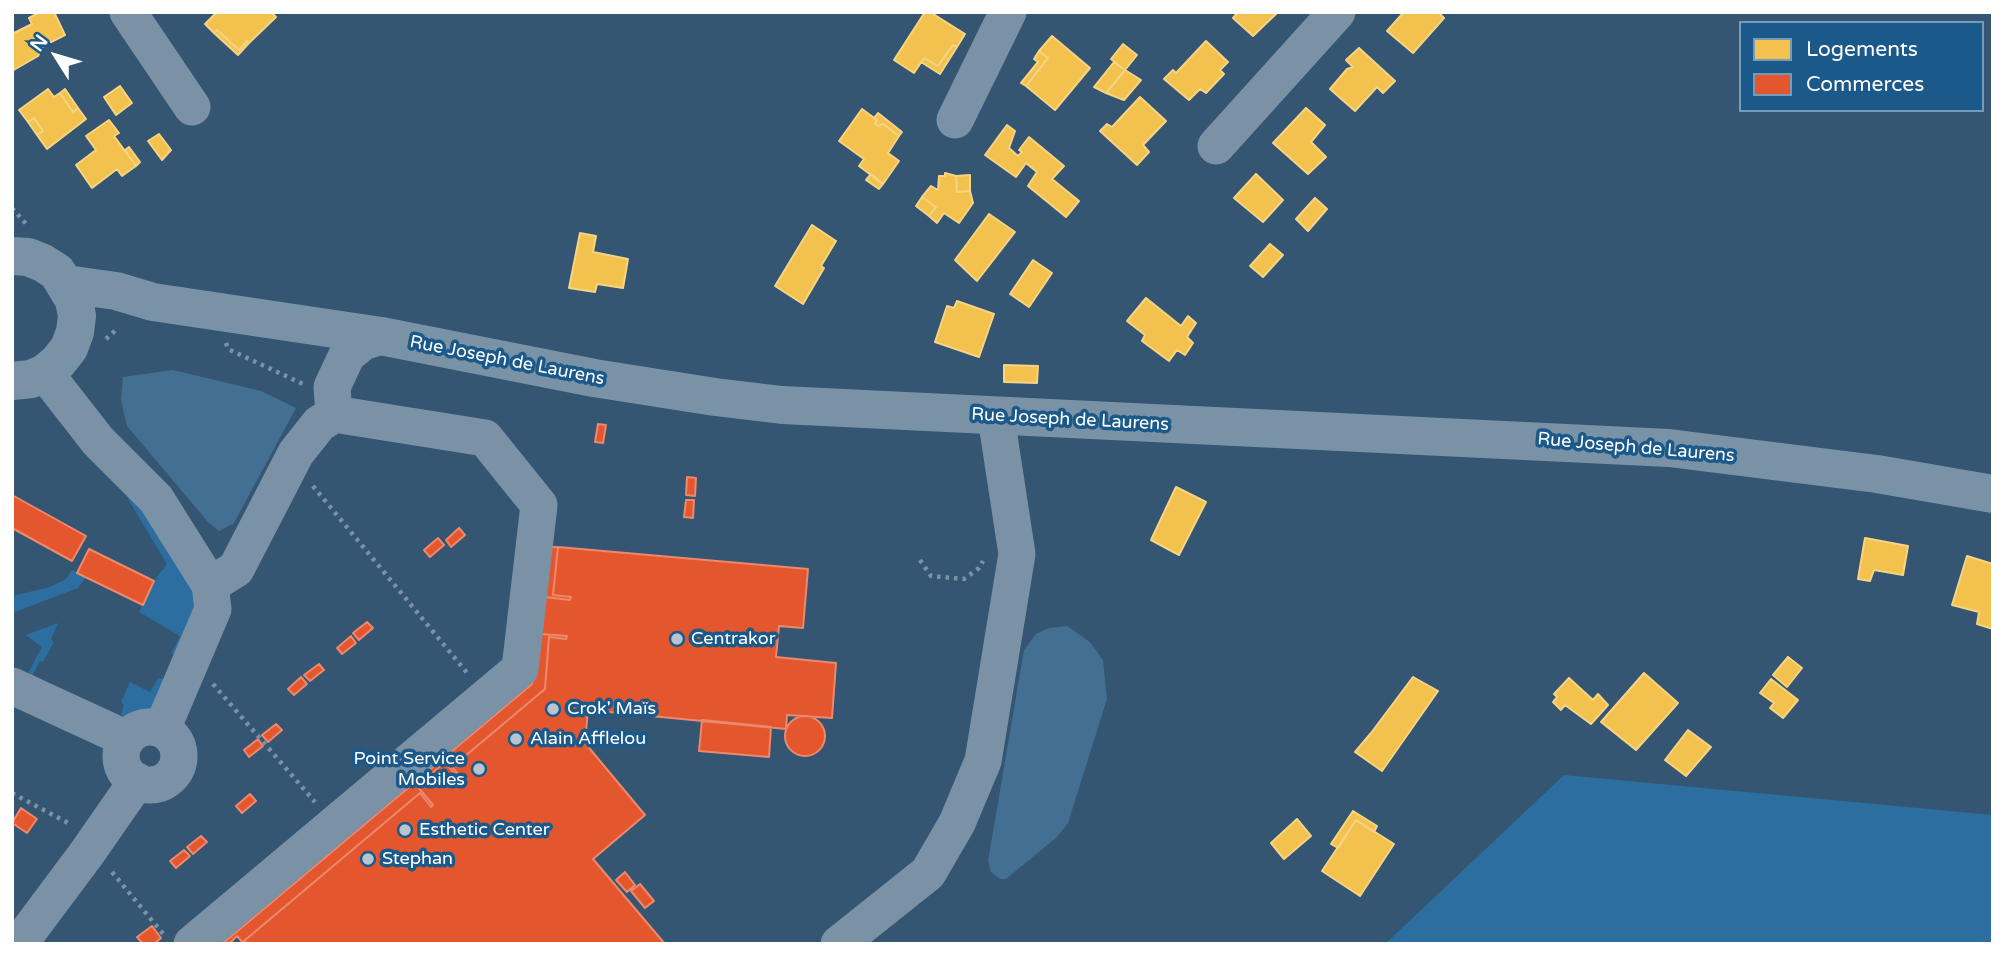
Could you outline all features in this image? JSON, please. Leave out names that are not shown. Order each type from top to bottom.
[{"type":"main road","points":[[18,250],[50,268],[66,284],[74,300],[77,316],[69,348],[58,362],[28,377]]},
{"type":"main road","name":"Rue Joseph de Laurens","points":[[66,284],[116,290],[153,302],[381,336],[594,378],[715,397],[795,405],[996,417],[1460,436],[1670,448],[1877,474],[1993,494]]},
{"type":"main road","name":"Rue Joseph de Laurens","points":[[75,332],[116,312],[153,302]]},
{"type":"street","points":[[128,12],[192,107]]},
{"type":"street","points":[[954,120],[1008,12]]},
{"type":"street","points":[[1216,146],[1337,12]]},
{"type":"street","points":[[329,416],[332,387],[347,355],[363,342],[381,336]]},
{"type":"street","points":[[28,377],[156,499],[210,585],[213,609],[162,729]]},
{"type":"street","points":[[192,944],[520,669],[539,505],[485,438],[329,416],[318,424],[296,453],[236,569],[210,585]]},
{"type":"street","points":[[839,944],[928,873],[957,823],[983,761],[1017,554],[996,417]]},
{"type":"street","points":[[12,686],[127,739]]},
{"type":"street","points":[[143,728],[162,729],[170,734],[179,750],[176,768],[163,782],[146,784],[137,781],[124,767],[123,748],[127,739],[143,728]]},
{"type":"street","points":[[19,944],[137,781]]},
{"type":"path","points":[[224,339],[228,349],[303,384],[329,416]]},
{"type":"path","points":[[312,485],[487,697]]},
{"type":"path","points":[[920,560],[931,576],[964,579],[979,568],[984,559]]},
{"type":"path","points":[[192,660],[322,810],[328,805],[339,821]]},
{"type":"shaded area","points":[[173,370],[261,391],[296,408],[234,523],[219,531],[208,522],[127,426],[121,401],[123,377]]},
{"type":"shaded area","points":[[131,492],[198,596],[181,653],[171,654],[180,636],[139,612],[154,581],[167,564],[128,499]]},
{"type":"shaded area","points":[[72,570],[86,577],[78,588],[12,613],[12,596],[50,587],[66,579]]},
{"type":"shaded area","points":[[58,623],[51,639],[54,642],[31,678],[27,675],[42,647],[26,635]]},
{"type":"shaded area","points":[[1067,626],[1090,642],[1103,660],[1107,699],[1068,823],[1057,837],[1006,879],[1000,879],[991,872],[988,861],[1024,650],[1036,634],[1049,628]]},
{"type":"shaded area","points":[[158,678],[163,679],[165,688],[152,713],[134,719],[131,723],[125,720],[121,714],[124,705],[121,702],[130,682],[150,692]]},
{"type":"shaded area","points":[[1564,775],[1993,815],[1993,944],[1385,944]]},
{"type":"building: Logements","points":[[40,12],[54,12],[65,35],[43,46],[38,56],[12,71],[12,34],[32,24],[29,18]]},
{"type":"building: Logements","points":[[217,12],[271,12],[276,17],[239,50],[217,30],[214,33],[205,24]]},
{"type":"building: Logements","points":[[925,12],[930,12],[965,34],[957,47],[953,45],[938,66],[924,58],[914,73],[894,60]]},
{"type":"building: Logements","points":[[1238,12],[1278,12],[1253,36],[1233,18]]},
{"type":"building: Logements","points":[[1404,12],[1438,12],[1444,18],[1413,53],[1387,31]]},
{"type":"building: Logements","points":[[217,30],[239,50],[247,41],[249,43],[238,55],[214,33]]},
{"type":"building: Logements","points":[[1052,36],[1090,68],[1055,110],[1026,86],[1048,58],[1039,51]]},
{"type":"building: Logements","points":[[1206,41],[1228,62],[1220,70],[1224,74],[1206,93],[1200,89],[1189,100],[1164,79],[1173,70],[1176,73]]},
{"type":"building: Logements","points":[[1123,44],[1137,55],[1125,70],[1111,59]]},
{"type":"building: Logements","points":[[953,45],[957,47],[940,74],[921,62],[924,58],[938,66]]},
{"type":"building: Logements","points":[[1359,48],[1395,81],[1383,93],[1377,87],[1355,111],[1330,89],[1347,69],[1353,67],[1346,60]]},
{"type":"building: Logements","points":[[1039,51],[1048,58],[1026,86],[1021,83],[1038,62],[1034,59]]},
{"type":"building: Logements","points":[[1114,62],[1125,70],[1106,93],[1094,87]]},
{"type":"building: Logements","points":[[1125,70],[1141,80],[1124,100],[1106,93]]},
{"type":"building: Logements","points":[[120,86],[132,103],[116,115],[104,97]]},
{"type":"building: Logements","points":[[48,89],[54,97],[60,93],[73,112],[78,108],[86,119],[47,149],[37,135],[43,131],[34,118],[28,122],[19,110]]},
{"type":"building: Logements","points":[[65,89],[78,108],[73,112],[60,93]]},
{"type":"building: Logements","points":[[1140,97],[1166,121],[1143,145],[1149,152],[1137,165],[1100,131],[1107,124],[1112,127]]},
{"type":"building: Logements","points":[[1306,108],[1325,125],[1311,142],[1326,157],[1308,174],[1273,143]]},
{"type":"building: Logements","points":[[862,109],[877,120],[875,123],[878,126],[883,124],[899,136],[888,153],[899,161],[883,184],[859,166],[864,159],[839,141]]},
{"type":"building: Logements","points":[[878,113],[902,132],[899,136],[883,124],[878,126],[875,123],[877,120],[874,118]]},
{"type":"building: Logements","points":[[34,118],[43,131],[37,135],[28,122]]},
{"type":"building: Logements","points":[[109,120],[119,133],[114,136],[136,166],[122,176],[117,169],[92,188],[76,165],[96,150],[86,136]]},
{"type":"building: Logements","points":[[1007,125],[1015,131],[1009,148],[1018,156],[1022,152],[1019,150],[1029,137],[1064,166],[1052,179],[1079,201],[1066,217],[1028,186],[1037,172],[1026,163],[1016,177],[985,155]]},
{"type":"building: Logements","points":[[159,134],[171,150],[162,160],[148,141]]},
{"type":"building: Logements","points":[[129,147],[140,162],[136,166],[125,150]]},
{"type":"building: Logements","points":[[945,173],[956,176],[957,192],[970,191],[973,203],[959,223],[944,213],[937,223],[929,216],[936,207],[922,197],[931,186],[938,190],[939,176],[945,176]]},
{"type":"building: Logements","points":[[871,174],[883,184],[879,189],[866,180]]},
{"type":"building: Logements","points":[[1256,174],[1283,200],[1263,222],[1234,198]]},
{"type":"building: Logements","points":[[970,175],[970,191],[957,192],[956,176]]},
{"type":"building: Logements","points":[[922,197],[936,207],[929,216],[916,206]]},
{"type":"building: Logements","points":[[1315,198],[1327,209],[1308,231],[1296,219]]},
{"type":"building: Logements","points":[[989,214],[1015,232],[977,281],[955,260]]},
{"type":"building: Logements","points":[[812,225],[836,241],[803,304],[775,286]]},
{"type":"building: Logements","points":[[580,233],[596,236],[593,252],[628,259],[623,288],[597,284],[595,292],[569,288]]},
{"type":"building: Logements","points":[[1270,244],[1283,255],[1263,277],[1250,266]]},
{"type":"building: Logements","points":[[1033,260],[1052,273],[1029,307],[1010,294]]},
{"type":"building: Logements","points":[[1146,298],[1181,326],[1188,316],[1196,323],[1187,337],[1193,343],[1185,355],[1177,350],[1169,361],[1142,341],[1145,335],[1127,321]]},
{"type":"building: Logements","points":[[957,301],[994,314],[979,357],[935,342],[947,306],[954,308]]},
{"type":"building: Logements","points":[[1004,365],[1038,366],[1037,383],[1004,382]]},
{"type":"building: Logements","points":[[1176,487],[1206,502],[1179,555],[1151,540]]},
{"type":"building: Logements","points":[[1865,538],[1908,546],[1903,575],[1874,570],[1870,581],[1858,579]]},
{"type":"building: Logements","points":[[1967,556],[1993,564],[1993,629],[1977,624],[1979,612],[1952,605]]},
{"type":"building: Logements","points":[[1788,657],[1802,668],[1787,687],[1773,675]]},
{"type":"building: Logements","points":[[1644,673],[1678,703],[1636,750],[1601,722]]},
{"type":"building: Logements","points":[[1413,677],[1438,691],[1382,771],[1355,752]]},
{"type":"building: Logements","points":[[1569,678],[1593,700],[1598,694],[1608,705],[1591,724],[1565,705],[1561,710],[1553,702],[1557,697],[1554,694]]},
{"type":"building: Logements","points":[[1771,679],[1798,700],[1783,718],[1770,708],[1774,703],[1760,693]]},
{"type":"building: Logements","points":[[1688,730],[1711,747],[1686,776],[1665,760]]},
{"type":"building: Logements","points":[[1353,811],[1377,826],[1374,832],[1356,820],[1338,848],[1331,844]]},
{"type":"building: Logements","points":[[1297,819],[1311,836],[1284,859],[1271,843]]},
{"type":"building: Logements","points":[[1356,820],[1394,844],[1360,896],[1322,871]]},
{"type":"building: Commerces","points":[[598,424],[606,425],[603,443],[595,442]]},
{"type":"building: Commerces","points":[[687,477],[696,478],[695,496],[686,495]]},
{"type":"building: Commerces","points":[[12,495],[86,536],[72,561],[12,528]]},
{"type":"building: Commerces","points":[[686,500],[694,500],[693,518],[684,517]]},
{"type":"building: Commerces","points":[[459,528],[465,535],[451,547],[446,540]]},
{"type":"building: Commerces","points":[[438,538],[444,545],[430,557],[424,550]]},
{"type":"building: Commerces","points":[[544,547],[558,547],[553,595],[571,597],[570,600],[545,597],[541,634],[567,636],[566,639],[549,637],[545,689],[452,767],[464,781],[461,782],[445,762],[417,786],[433,805],[431,807],[420,793],[244,941],[247,944],[237,936],[229,944],[222,944],[532,684]]},
{"type":"building: Commerces","points":[[558,547],[808,569],[803,628],[779,626],[776,657],[836,663],[832,718],[787,715],[786,729],[588,710],[585,743],[645,815],[593,859],[665,944],[247,944],[244,941],[420,793],[431,807],[433,805],[417,786],[445,762],[461,782],[464,781],[452,767],[545,689],[549,637],[566,639],[567,636],[541,634],[545,597],[570,600],[571,597],[553,595]]},
{"type":"building: Commerces","points":[[89,549],[154,581],[143,605],[77,573]]},
{"type":"building: Commerces","points":[[367,622],[373,628],[359,640],[353,633]]},
{"type":"building: Commerces","points":[[351,636],[356,643],[342,654],[337,648]]},
{"type":"building: Commerces","points":[[319,664],[324,670],[310,681],[304,675]]},
{"type":"building: Commerces","points":[[301,677],[307,684],[294,695],[288,689]]},
{"type":"building: Commerces","points":[[805,716],[813,717],[819,722],[824,728],[824,744],[819,750],[813,755],[805,756],[797,755],[791,750],[786,744],[785,736],[786,728],[791,722],[797,717]]},
{"type":"building: Commerces","points":[[702,720],[771,727],[769,757],[699,751]]},
{"type":"building: Commerces","points":[[276,724],[282,730],[268,742],[262,735]]},
{"type":"building: Commerces","points":[[258,739],[263,746],[249,757],[244,750]]},
{"type":"building: Commerces","points":[[250,794],[256,801],[242,813],[236,806]]},
{"type":"building: Commerces","points":[[21,808],[37,819],[27,833],[12,823]]},
{"type":"building: Commerces","points":[[201,836],[207,842],[193,854],[187,847]]},
{"type":"building: Commerces","points":[[184,850],[190,856],[176,868],[170,861]]},
{"type":"building: Commerces","points":[[625,872],[635,885],[627,892],[616,880]]},
{"type":"building: Commerces","points":[[640,884],[654,901],[645,908],[631,891]]},
{"type":"building: Commerces","points":[[152,926],[161,938],[154,944],[143,944],[137,937]]},
{"type":"place","name":"Centrakor","points":[[677,639]]},
{"type":"place","name":"Crok' Maïs","points":[[553,709]]},
{"type":"place","name":"Alain Afflelou","points":[[516,739]]},
{"type":"place","name":"Point Service Mobiles","points":[[479,769]]},
{"type":"place","name":"Esthetic Center","points":[[405,830]]},
{"type":"place","name":"Stephan","points":[[368,859]]}]
